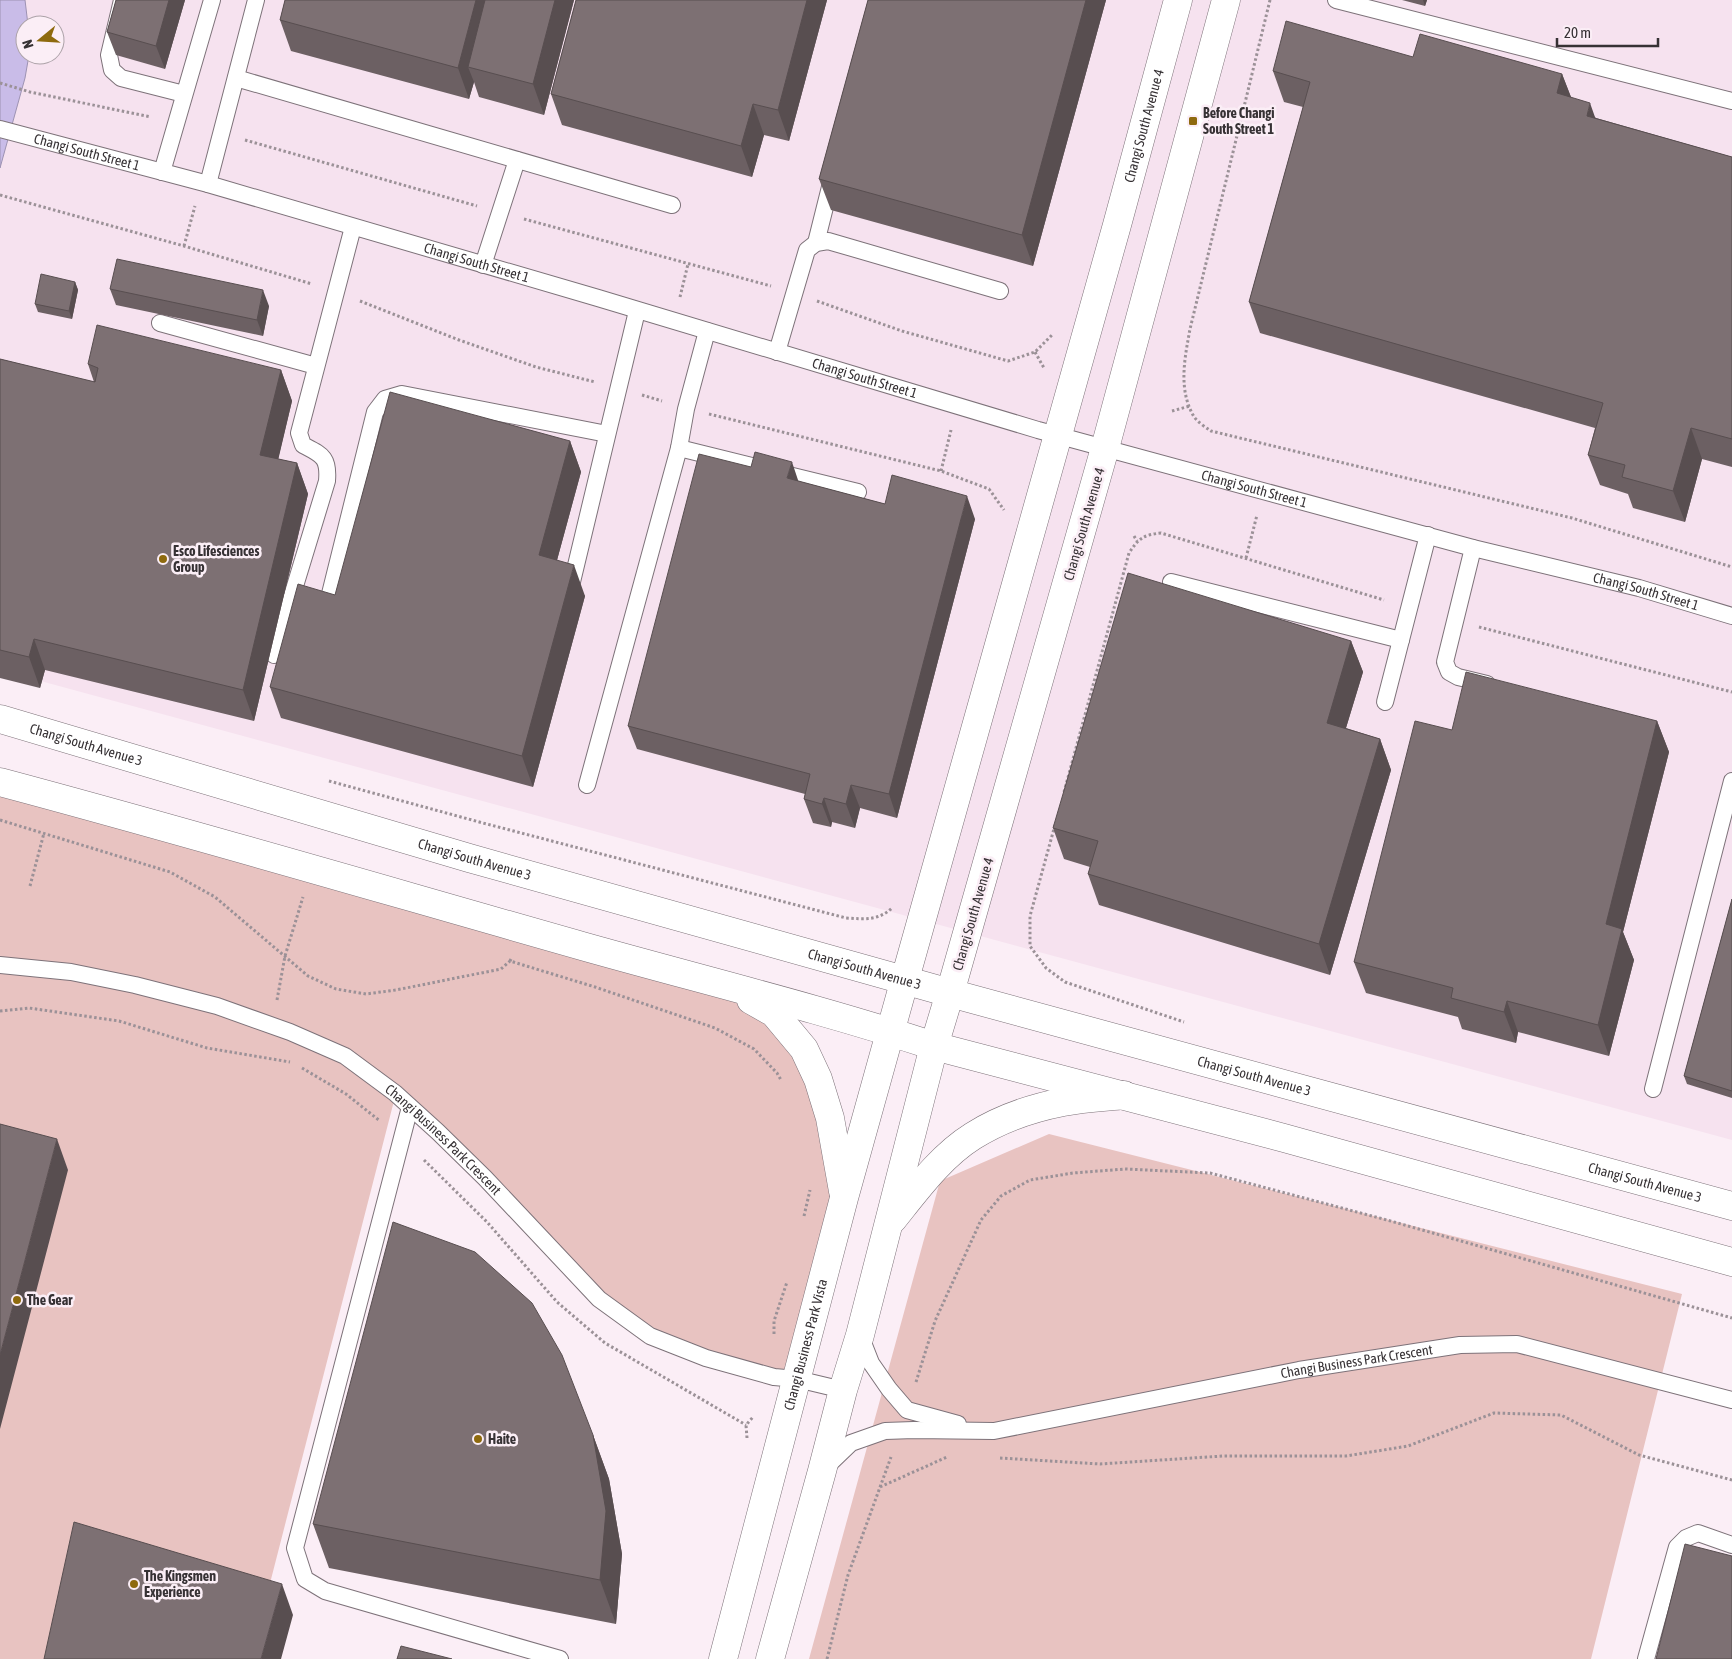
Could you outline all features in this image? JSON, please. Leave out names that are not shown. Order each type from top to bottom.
[{"type":"main road","name":"Changi South Avenue 4","points":[[891,1032],[1178,0]]},
{"type":"main road","name":"Changi South Avenue 4","points":[[934,1046],[1106,448],[1226,0]]},
{"type":"main road","name":"Changi South Avenue 3","points":[[0,719],[469,858],[950,993],[1732,1206]]},
{"type":"main road","points":[[0,782],[724,984],[934,1046],[1124,1095],[1732,1262]]},
{"type":"main road","points":[[724,984],[774,1013],[804,1049],[818,1079],[830,1118],[844,1198]]},
{"type":"main road","name":"Changi Business Park Vista","points":[[723,1659],[785,1378],[844,1198],[891,1032]]},
{"type":"main road","points":[[770,1659],[843,1390],[860,1335],[934,1046]]},
{"type":"main road","points":[[886,1228],[920,1184],[949,1155],[974,1136],[1017,1114],[1063,1102],[1124,1095]]},
{"type":"lane","points":[[122,0],[109,55],[112,70],[121,78],[184,94]]},
{"type":"lane","points":[[162,172],[212,0]]},
{"type":"lane","points":[[204,183],[221,134],[256,0]]},
{"type":"lane","points":[[1336,0],[1732,100]]},
{"type":"lane","points":[[236,78],[672,205]]},
{"type":"lane","name":"Changi South Street 1","points":[[0,129],[204,183],[1058,435],[1473,548],[1639,588],[1732,616]]},
{"type":"lane","points":[[483,265],[517,160]]},
{"type":"lane","points":[[816,243],[835,168]]},
{"type":"lane","points":[[274,655],[327,481],[328,467],[321,455],[303,445],[300,433],[353,227]]},
{"type":"lane","points":[[777,352],[807,250],[816,243],[828,241],[1000,291]]},
{"type":"lane","points":[[572,582],[637,311]]},
{"type":"lane","points":[[160,323],[316,366]]},
{"type":"lane","points":[[587,785],[679,448],[686,409],[707,331]]},
{"type":"lane","points":[[328,602],[375,412],[385,399],[402,394],[607,434]]},
{"type":"lane","points":[[679,448],[858,492]]},
{"type":"lane","points":[[1385,702],[1428,535]]},
{"type":"lane","points":[[1473,548],[1446,662],[1450,672],[1458,677],[1506,688]]},
{"type":"lane","points":[[1171,582],[1401,640]]},
{"type":"lane","points":[[1654,1089],[1732,781]]},
{"type":"lane","name":"Changi Business Park Crescent","points":[[0,965],[71,972],[135,985],[218,1006],[272,1025],[345,1056],[395,1093],[485,1178],[599,1299],[650,1336],[706,1358],[785,1378],[843,1390]]},
{"type":"lane","points":[[410,1107],[295,1548],[305,1578],[325,1591],[560,1659]]},
{"type":"lane","points":[[860,1335],[871,1363],[889,1389],[907,1410]]},
{"type":"lane","name":"Changi Business Park Crescent","points":[[822,1471],[851,1443],[885,1431],[994,1431],[1299,1370],[1460,1345],[1517,1344],[1732,1400]]},
{"type":"lane","name":"Changi Business Park Crescent","points":[[907,1410],[978,1430]]},
{"type":"lane","points":[[1646,1659],[1677,1547],[1686,1538],[1698,1533],[1732,1545]]},
{"type":"path","points":[[1270,0],[1190,329],[1184,362],[1184,388],[1193,417],[1211,431],[1572,518],[1732,568]]},
{"type":"path","points":[[0,83],[30,92],[176,122]]},
{"type":"path","points":[[221,134],[794,293],[902,332],[1008,361],[1035,352],[1055,332]]},
{"type":"path","points":[[184,246],[204,183]]},
{"type":"path","points":[[0,195],[5,197]]},
{"type":"path","points":[[674,322],[688,264]]},
{"type":"path","points":[[941,471],[957,406]]},
{"type":"path","points":[[1172,411],[1190,406]]},
{"type":"path","points":[[686,409],[941,471],[990,489],[1005,511]]},
{"type":"path","points":[[1246,558],[1263,490]]},
{"type":"path","points":[[1061,801],[1129,554],[1137,542],[1148,534],[1161,533],[1409,608]]},
{"type":"path","points":[[1134,536],[1137,542]]},
{"type":"path","points":[[1456,621],[1732,691]]},
{"type":"path","points":[[322,779],[483,824],[846,918],[864,919],[884,916],[898,902]]},
{"type":"path","points":[[0,820],[170,872],[215,897],[308,976],[336,989],[366,994],[396,990],[500,969],[510,961],[522,929]]},
{"type":"path","points":[[1056,820],[1030,916],[1030,946],[1046,968],[1065,982],[1189,1024]]},
{"type":"path","points":[[30,886],[44,834]]},
{"type":"path","points":[[272,1025],[285,956],[295,924]]},
{"type":"path","points":[[510,961],[595,987],[715,1028],[754,1049],[782,1080]]},
{"type":"path","points":[[907,1410],[935,1321],[982,1220],[1001,1196],[1030,1180],[1073,1173],[1125,1169],[1210,1173],[1387,1220],[1732,1318]]},
{"type":"path","points":[[804,1217],[810,1189]]},
{"type":"path","points":[[748,1443],[746,1425],[785,1378],[774,1321],[788,1279]]},
{"type":"path","points":[[994,1458],[1100,1464],[1224,1456],[1346,1456],[1408,1446],[1494,1413],[1504,1413],[1561,1415],[1639,1455],[1732,1480]]},
{"type":"path","points":[[827,1659],[848,1575],[901,1430]]},
{"type":"path","points":[[880,1487],[947,1457],[956,1457]]},
{"type":"shaded area","points":[[0,0],[1732,0],[1732,1140],[0,670]]},
{"type":"shaded area","points":[[0,0],[25,0],[27,15],[15,15],[15,65],[27,65],[0,168]]},
{"type":"shaded area","points":[[0,784],[724,986],[804,1049],[843,1198],[796,1378],[651,1335],[599,1298],[396,1093],[268,1591],[50,1659],[0,1659]]},
{"type":"shaded area","points":[[1049,1134],[1682,1294],[1591,1659],[809,1659],[940,1181]]},
{"type":"building","points":[[116,0],[169,0],[156,46],[107,32]]},
{"type":"building","points":[[285,0],[476,0],[458,68],[280,20]]},
{"type":"building","points":[[485,0],[555,0],[533,84],[468,67]]},
{"type":"building","points":[[576,0],[807,0],[778,110],[753,104],[741,146],[551,94]]},
{"type":"building","points":[[868,0],[1086,0],[1022,235],[819,179]]},
{"type":"building","points":[[1286,21],[1413,57],[1420,34],[1562,74],[1557,93],[1590,103],[1587,116],[1732,157],[1732,439],[1691,428],[1673,491],[1622,477],[1625,465],[1588,455],[1603,403],[1249,302],[1310,82],[1273,71]]},
{"type":"building","points":[[117,259],[263,290],[257,320],[110,289]]},
{"type":"building","points":[[41,274],[75,282],[69,311],[35,304]]},
{"type":"building","points":[[97,325],[281,370],[260,455],[297,463],[243,690],[34,639],[29,657],[0,650],[0,359],[95,382],[98,368],[88,364]]},
{"type":"building","points":[[390,392],[570,441],[539,555],[574,565],[522,756],[270,687],[298,584],[335,595]]},
{"type":"building","points":[[755,452],[792,462],[787,478],[885,504],[892,475],[967,496],[889,794],[851,785],[846,804],[824,798],[822,804],[804,799],[810,774],[628,726],[699,454],[751,467]]},
{"type":"building","points":[[1128,573],[1351,641],[1327,723],[1380,739],[1319,944],[1088,874],[1098,841],[1053,828]]},
{"type":"building","points":[[1466,672],[1657,721],[1606,924],[1622,929],[1598,1025],[1507,1001],[1504,1012],[1451,998],[1453,988],[1354,962],[1415,721],[1452,730]]},
{"type":"building","points":[[1732,899],[1732,1091],[1684,1076]]},
{"type":"building","points":[[0,1124],[57,1139],[0,1355]]},
{"type":"building","name":"Haite","points":[[393,1222],[475,1252],[532,1303],[562,1355],[593,1435],[606,1511],[600,1580],[313,1524]]},
{"type":"building","name":"The Kingsmen Experience","points":[[74,1522],[282,1584],[261,1659],[44,1659]]},
{"type":"building","points":[[1685,1544],[1732,1556],[1732,1659],[1656,1659]]},
{"type":"building","points":[[401,1646],[452,1659],[397,1659]]},
{"type":"place","name":"Before Changi South Street 1","points":[[1193,121]]},
{"type":"place","name":"Esco Lifesciences Group","points":[[163,559]]},
{"type":"place","name":"The Gear","points":[[17,1300]]},
{"type":"place","name":"Haite","points":[[478,1439]]},
{"type":"place","name":"The Kingsmen Experience","points":[[134,1584]]}]
